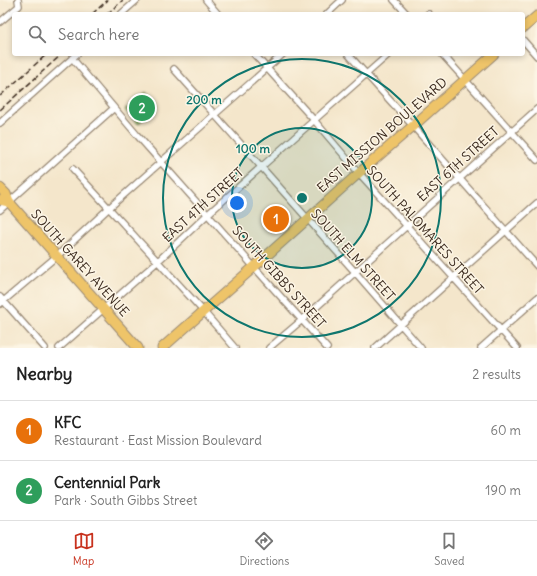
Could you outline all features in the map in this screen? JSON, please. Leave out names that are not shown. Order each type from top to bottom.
[{"type":"main road","points":[[525,26],[537,16]]},
{"type":"main road","name":"EAST MISSION BOULEVARD","points":[[162,348],[492,56]]},
{"type":"main road","name":"SOUTH GAREY AVENUE","points":[[0,188],[6,194],[4,201],[57,256],[138,348]]},
{"type":"street","points":[[123,12],[137,0]]},
{"type":"street","points":[[206,0],[216,12]]},
{"type":"street","points":[[328,12],[342,0]]},
{"type":"street","points":[[394,0],[405,12]]},
{"type":"street","points":[[0,22],[18,3]]},
{"type":"street","points":[[525,42],[537,56]]},
{"type":"street","points":[[0,123],[74,56]]},
{"type":"street","name":"SOUTH GIBBS STREET","points":[[74,56],[114,108],[327,348]]},
{"type":"street","name":"SOUTH PALOMARES STREET","points":[[256,56],[314,120],[406,226],[517,348]]},
{"type":"street","points":[[45,348],[1,301],[57,256],[281,56]]},
{"type":"street","points":[[350,56],[537,266]]},
{"type":"street","name":"EAST 4TH STREET","points":[[58,348],[157,262],[208,214],[387,56]]},
{"type":"street","points":[[444,56],[537,160]]},
{"type":"street","name":"SOUTH ELM STREET","points":[[174,69],[421,348]]},
{"type":"street","points":[[0,210],[4,201],[114,108]]},
{"type":"street","name":"EAST 6TH STREET","points":[[269,348],[537,109]]},
{"type":"street","points":[[73,169],[235,348]]},
{"type":"street","points":[[375,348],[537,203]]},
{"type":"street","points":[[481,348],[537,298]]},
{"type":"green space","points":[[146,92],[158,106],[138,124],[125,110]]},
{"type":"railway","points":[[94,12],[108,0]]},
{"type":"railway","points":[[109,12],[123,0]]},
{"type":"railway","points":[[0,96],[45,56]]},
{"type":"railway","points":[[0,110],[60,56]]},
{"type":"place","name":"Centennial Park","points":[[142,108]]},
{"type":"place","name":"KFC","points":[[276,219]]}]
